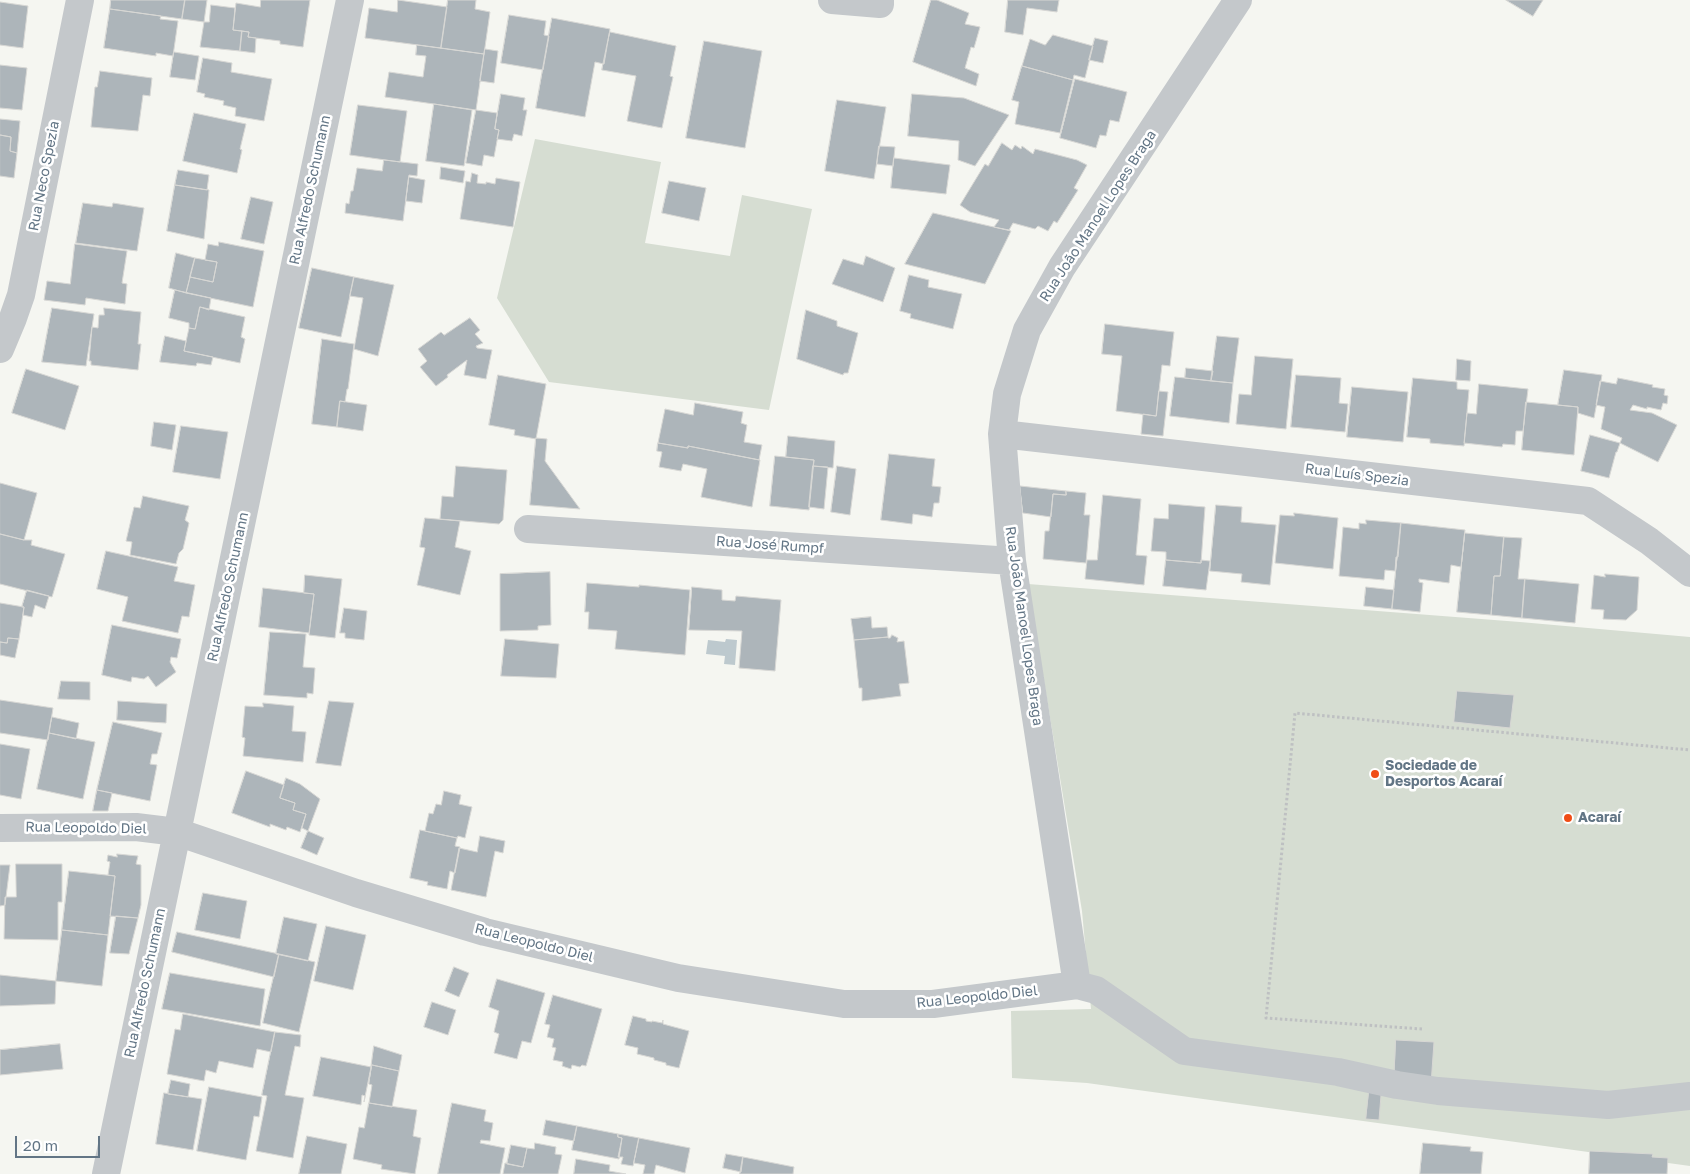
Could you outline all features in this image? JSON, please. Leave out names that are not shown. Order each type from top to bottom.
[{"type":"street","name":"Rua Neco Spezia","points":[[0,349],[20,295],[80,0]]},
{"type":"street","name":"Rua Alfredo Schumann","points":[[106,1174],[350,0]]},
{"type":"street","points":[[832,0],[880,4],[880,0]]},
{"type":"street","name":"Rua João Manoel Lopes Braga","points":[[1077,985],[1012,561],[1002,434],[1007,394],[1027,330],[1062,267],[1238,0]]},
{"type":"street","name":"Rua Luís Spezia","points":[[1002,434],[1588,501],[1649,542],[1690,573]]},
{"type":"street","name":"Rua José Rumpf","points":[[528,529],[1012,561]]},
{"type":"street","name":"Rua Leopoldo Diel","points":[[0,828],[136,827],[176,832],[356,893],[486,932],[678,978],[844,1004],[933,1004],[1077,985]]},
{"type":"street","points":[[1077,985],[1096,990],[1108,997],[1184,1051],[1338,1072],[1438,1092],[1608,1105],[1690,1096]]},
{"type":"path","points":[[1422,1029],[1266,1018],[1295,714],[1690,750]]},
{"type":"shaded area","points":[[535,139],[661,162],[645,243],[730,256],[742,195],[812,209],[769,410],[549,382],[497,298]]},
{"type":"shaded area","name":"Sociedade de Desportos Acaraí","points":[[1028,584],[1690,637],[1690,1166],[1087,1083],[1012,1078],[1011,1011],[1091,1009],[1082,911]]},
{"type":"shaded area","points":[[726,639],[737,640],[735,665],[724,664],[725,656],[706,654],[708,640],[725,642]]},
{"type":"building","points":[[111,0],[185,0],[182,19],[110,9]]},
{"type":"building","points":[[185,0],[207,0],[204,22],[182,19]]},
{"type":"building","points":[[261,0],[310,0],[303,47],[280,44],[280,41],[248,37],[249,32],[233,30],[236,3],[260,7]]},
{"type":"building","points":[[398,0],[447,7],[441,48],[365,38],[369,8],[397,12]]},
{"type":"building","points":[[448,0],[476,0],[475,9],[490,12],[484,54],[441,48]]},
{"type":"building","points":[[931,0],[937,0],[969,13],[965,24],[980,27],[974,48],[971,47],[965,68],[979,74],[976,86],[913,62]]},
{"type":"building","points":[[1008,0],[1059,0],[1057,12],[1027,8],[1023,35],[1005,32]]},
{"type":"building","points":[[1506,0],[1543,0],[1533,16]]},
{"type":"building","points":[[0,2],[28,6],[23,48],[0,45]]},
{"type":"building","points":[[211,5],[235,8],[233,30],[242,31],[240,51],[200,47],[204,22],[209,22]]},
{"type":"building","points":[[110,9],[161,16],[160,19],[178,21],[173,56],[156,53],[156,56],[104,48]]},
{"type":"building","points":[[509,15],[546,21],[544,35],[549,36],[543,70],[501,63]]},
{"type":"building","points":[[552,18],[610,29],[604,64],[595,62],[585,117],[536,108]]},
{"type":"building","points":[[242,31],[249,32],[248,37],[256,38],[255,53],[240,51]]},
{"type":"building","points":[[610,32],[676,46],[670,76],[673,77],[662,128],[627,121],[636,76],[602,70]]},
{"type":"building","points":[[1053,35],[1093,46],[1085,78],[1074,75],[1073,80],[1022,66],[1030,39],[1045,45]]},
{"type":"building","points":[[1095,38],[1108,41],[1103,63],[1089,60]]},
{"type":"building","points":[[704,41],[762,51],[745,148],[686,138]]},
{"type":"building","points":[[417,45],[484,54],[476,110],[385,97],[389,72],[423,77],[426,56],[416,55]]},
{"type":"building","points":[[485,49],[498,51],[494,83],[480,81]]},
{"type":"building","points":[[174,52],[199,56],[195,80],[170,77]]},
{"type":"building","points":[[203,58],[232,63],[231,72],[272,79],[264,121],[235,116],[236,108],[223,105],[224,101],[204,97],[205,94],[197,92]]},
{"type":"building","points":[[0,65],[27,68],[22,110],[0,108]]},
{"type":"building","points":[[1022,66],[1073,80],[1060,133],[1015,124],[1019,102],[1012,100]]},
{"type":"building","points":[[100,71],[152,78],[150,96],[143,95],[138,131],[91,127],[95,87],[97,87]]},
{"type":"building","points":[[1075,79],[1127,92],[1119,122],[1110,120],[1106,136],[1100,135],[1096,148],[1060,138]]},
{"type":"building","points":[[501,94],[525,98],[523,110],[527,110],[522,136],[514,134],[512,141],[497,139],[499,130],[495,129]]},
{"type":"building","points":[[912,94],[964,98],[1009,115],[975,166],[958,160],[959,141],[908,136]]},
{"type":"building","points":[[837,100],[886,107],[874,179],[825,171]]},
{"type":"building","points":[[434,104],[472,110],[464,166],[426,161]]},
{"type":"building","points":[[358,105],[407,111],[400,162],[350,155]]},
{"type":"building","points":[[476,110],[497,113],[495,129],[499,130],[494,157],[484,155],[482,166],[466,163]]},
{"type":"building","points":[[194,113],[246,124],[237,173],[183,161]]},
{"type":"building","points":[[0,119],[20,121],[17,153],[10,151],[11,137],[0,135]]},
{"type":"building","points":[[0,135],[11,137],[10,151],[17,153],[14,178],[0,176]]},
{"type":"building","points":[[1002,143],[1012,150],[1015,145],[1021,149],[1022,146],[1033,154],[1035,149],[1077,160],[1087,165],[1074,188],[1078,190],[1057,223],[1054,221],[1048,231],[1038,226],[1035,229],[1013,223],[1009,230],[994,227],[999,220],[970,212],[960,205],[985,164],[988,166]]},
{"type":"building","points":[[879,146],[895,147],[893,166],[877,164]]},
{"type":"building","points":[[894,158],[950,165],[946,194],[891,188]]},
{"type":"building","points":[[384,160],[418,164],[417,176],[409,175],[403,221],[345,213],[346,203],[349,204],[351,191],[353,191],[357,168],[382,171]]},
{"type":"building","points":[[441,167],[465,171],[463,183],[440,179]]},
{"type":"building","points":[[178,170],[209,175],[207,190],[175,185]]},
{"type":"building","points":[[472,173],[478,175],[477,183],[495,184],[496,178],[520,182],[513,227],[460,219],[466,181],[470,182]]},
{"type":"building","points":[[409,177],[425,180],[422,203],[406,201]]},
{"type":"building","points":[[669,181],[706,188],[699,221],[662,213]]},
{"type":"building","points":[[175,185],[209,190],[204,239],[167,231]]},
{"type":"building","points":[[251,197],[273,202],[264,244],[241,239]]},
{"type":"building","points":[[83,203],[112,207],[113,203],[144,208],[137,251],[76,243]]},
{"type":"building","points":[[933,213],[1011,231],[985,284],[905,264]]},
{"type":"building","points":[[219,242],[264,251],[253,307],[186,293],[190,277],[213,282],[217,262],[205,260],[208,244],[218,246]]},
{"type":"building","points":[[75,244],[127,251],[122,283],[127,284],[125,304],[86,298],[85,305],[44,300],[47,281],[70,284]]},
{"type":"building","points":[[176,253],[195,258],[186,293],[169,288]]},
{"type":"building","points":[[866,256],[895,268],[883,302],[832,284],[843,259],[863,265]]},
{"type":"building","points":[[195,258],[217,262],[213,282],[190,277]]},
{"type":"building","points":[[312,268],[354,277],[341,337],[299,328]]},
{"type":"building","points":[[909,275],[929,280],[928,287],[962,294],[953,329],[910,318],[911,314],[900,311]]},
{"type":"building","points":[[354,277],[394,285],[378,356],[354,349],[363,298],[350,296]]},
{"type":"building","points":[[175,290],[211,298],[209,310],[200,307],[195,329],[189,328],[189,323],[169,318]]},
{"type":"building","points":[[200,307],[245,317],[241,337],[245,339],[240,363],[184,351],[189,328],[195,329]]},
{"type":"building","points":[[52,308],[94,314],[86,366],[42,362]]},
{"type":"building","points":[[104,308],[141,312],[138,344],[141,344],[138,370],[91,365],[91,361],[89,361],[92,327],[98,328],[99,315],[104,315]]},
{"type":"building","points":[[806,310],[837,321],[837,326],[858,333],[848,373],[843,375],[797,359]]},
{"type":"building","points":[[470,318],[480,330],[475,334],[483,343],[476,346],[477,348],[492,350],[486,379],[464,375],[467,360],[436,386],[420,367],[427,361],[418,349],[441,332],[444,335]]},
{"type":"building","points":[[1105,324],[1174,332],[1170,366],[1162,365],[1156,416],[1116,411],[1122,356],[1102,354]]},
{"type":"building","points":[[165,336],[186,341],[184,351],[213,357],[211,365],[197,363],[196,366],[160,362]]},
{"type":"building","points":[[1217,336],[1239,338],[1233,383],[1211,381]]},
{"type":"building","points":[[322,339],[354,344],[348,389],[345,402],[340,401],[337,427],[312,424]]},
{"type":"building","points":[[1255,356],[1293,359],[1286,429],[1236,424],[1239,394],[1251,395]]},
{"type":"building","points":[[1457,359],[1471,361],[1470,381],[1456,380]]},
{"type":"building","points":[[1186,368],[1213,371],[1211,381],[1185,378]]},
{"type":"building","points":[[26,369],[79,386],[65,430],[12,413]]},
{"type":"building","points":[[1564,370],[1602,375],[1594,418],[1578,413],[1578,407],[1558,405]]},
{"type":"building","points":[[498,375],[546,384],[536,439],[514,435],[515,430],[489,425]]},
{"type":"building","points":[[1296,375],[1341,378],[1339,403],[1348,404],[1345,432],[1291,427]]},
{"type":"building","points":[[1175,377],[1233,383],[1229,423],[1170,416]]},
{"type":"building","points":[[1413,378],[1457,382],[1457,389],[1469,390],[1464,446],[1430,443],[1430,439],[1407,437]]},
{"type":"building","points":[[1618,378],[1665,389],[1664,395],[1668,396],[1667,404],[1663,403],[1661,410],[1633,405],[1630,410],[1652,413],[1677,425],[1658,462],[1620,443],[1622,438],[1601,429],[1605,407],[1596,405],[1600,381],[1616,384]]},
{"type":"building","points":[[1479,384],[1528,389],[1523,431],[1516,431],[1515,445],[1503,444],[1502,447],[1464,443],[1467,413],[1476,414]]},
{"type":"building","points":[[1352,387],[1408,392],[1403,442],[1347,437]]},
{"type":"building","points":[[1159,391],[1168,392],[1163,436],[1141,434],[1143,414],[1156,416]]},
{"type":"building","points":[[340,401],[367,405],[363,431],[337,427]]},
{"type":"building","points":[[1526,402],[1578,407],[1574,455],[1522,450]]},
{"type":"building","points":[[695,403],[743,412],[741,423],[747,425],[744,442],[762,445],[759,460],[688,446],[688,448],[658,443],[665,409],[693,415]]},
{"type":"building","points":[[154,422],[176,425],[172,450],[151,446]]},
{"type":"building","points":[[181,426],[228,432],[220,479],[173,472]]},
{"type":"building","points":[[1590,435],[1620,443],[1609,478],[1581,471]]},
{"type":"building","points":[[788,436],[835,441],[833,468],[813,466],[814,460],[786,457]]},
{"type":"building","points":[[536,438],[547,439],[545,461],[580,509],[530,505]]},
{"type":"building","points":[[658,443],[688,448],[688,446],[760,460],[752,507],[701,497],[707,469],[683,464],[681,471],[659,467],[662,452],[657,451]]},
{"type":"building","points":[[889,454],[935,459],[932,486],[941,487],[939,503],[934,503],[932,517],[913,514],[912,524],[881,520]]},
{"type":"building","points":[[775,456],[814,460],[809,510],[770,506]]},
{"type":"building","points":[[456,466],[507,470],[503,520],[499,524],[440,519],[442,496],[453,497]]},
{"type":"building","points":[[813,466],[828,467],[824,509],[809,507]]},
{"type":"building","points":[[837,466],[856,469],[850,515],[831,512]]},
{"type":"building","points":[[0,483],[37,493],[24,540],[0,534]]},
{"type":"building","points":[[1020,486],[1066,491],[1066,495],[1053,494],[1051,517],[1023,513]]},
{"type":"building","points":[[1066,491],[1086,493],[1084,515],[1090,515],[1086,563],[1043,559],[1045,531],[1049,531],[1053,494],[1066,495]]},
{"type":"building","points":[[1103,495],[1141,499],[1136,555],[1147,556],[1144,585],[1085,579],[1087,560],[1097,560]]},
{"type":"building","points":[[143,496],[189,506],[185,520],[189,523],[183,549],[179,553],[176,564],[130,555],[132,542],[126,541],[134,507],[140,508]]},
{"type":"building","points":[[1169,504],[1205,507],[1201,563],[1166,560],[1166,552],[1151,551],[1154,518],[1168,519]]},
{"type":"building","points":[[1216,505],[1242,507],[1241,522],[1276,525],[1270,585],[1241,582],[1242,574],[1210,571]]},
{"type":"building","points":[[1294,513],[1338,518],[1333,569],[1275,563],[1280,515],[1294,516]]},
{"type":"building","points":[[425,518],[460,521],[455,547],[471,551],[460,595],[417,585],[425,548],[420,547]]},
{"type":"building","points":[[1366,520],[1401,523],[1395,571],[1385,570],[1384,580],[1339,576],[1343,527],[1359,529],[1359,523],[1366,524]]},
{"type":"building","points":[[1401,523],[1465,530],[1461,567],[1451,565],[1449,583],[1419,579],[1419,582],[1423,583],[1420,612],[1392,609]]},
{"type":"building","points":[[1465,533],[1504,537],[1500,576],[1494,576],[1491,615],[1457,612]]},
{"type":"building","points":[[0,534],[32,540],[31,545],[65,554],[52,597],[0,584]]},
{"type":"building","points":[[1504,537],[1522,538],[1518,579],[1525,579],[1522,618],[1491,615],[1494,576],[1500,576]]},
{"type":"building","points":[[106,551],[178,567],[174,581],[195,585],[189,617],[182,616],[178,633],[122,621],[128,597],[97,589]]},
{"type":"building","points":[[1166,560],[1201,563],[1201,560],[1210,561],[1206,590],[1163,586]]},
{"type":"building","points":[[550,572],[551,625],[538,626],[538,630],[500,631],[500,574]]},
{"type":"building","points":[[1605,574],[1639,577],[1637,610],[1626,620],[1603,619],[1604,610],[1591,609],[1594,575],[1605,577]]},
{"type":"building","points":[[305,575],[342,579],[335,638],[309,635],[314,594],[304,593]]},
{"type":"building","points":[[1525,579],[1579,584],[1575,623],[1522,618]]},
{"type":"building","points":[[587,583],[639,587],[639,585],[690,590],[685,655],[615,649],[617,631],[588,629],[589,612],[585,612]]},
{"type":"building","points":[[692,587],[722,590],[722,600],[735,601],[736,596],[781,600],[775,671],[739,668],[742,631],[689,630]]},
{"type":"building","points":[[1366,587],[1394,590],[1392,609],[1364,606]]},
{"type":"building","points":[[263,588],[314,594],[309,633],[259,627]]},
{"type":"building","points":[[27,590],[49,596],[45,609],[35,605],[32,617],[23,615],[24,607],[22,607]]},
{"type":"building","points":[[0,603],[24,607],[19,639],[8,638],[7,643],[0,642]]},
{"type":"building","points":[[344,608],[367,611],[364,640],[345,638],[345,633],[340,633]]},
{"type":"building","points":[[871,617],[872,628],[887,627],[888,637],[854,640],[851,619]]},
{"type":"building","points":[[112,625],[181,639],[177,658],[171,657],[170,662],[176,672],[156,687],[148,676],[144,679],[132,677],[131,682],[102,675]]},
{"type":"building","points":[[270,632],[306,634],[303,667],[315,668],[313,694],[307,693],[307,698],[264,695]]},
{"type":"building","points":[[892,635],[898,638],[897,642],[904,641],[909,683],[899,684],[901,696],[862,701],[862,688],[859,688],[854,640],[890,638]]},
{"type":"building","points":[[8,638],[19,639],[15,658],[0,655],[0,642],[7,643]]},
{"type":"building","points":[[505,639],[559,644],[556,678],[501,676]]},
{"type":"building","points":[[61,681],[90,682],[90,700],[58,699]]},
{"type":"building","points":[[1457,691],[1514,695],[1510,728],[1454,722]]},
{"type":"building","points":[[0,700],[53,708],[48,740],[0,733]]},
{"type":"building","points":[[118,701],[167,704],[166,723],[117,720]]},
{"type":"building","points":[[329,701],[354,703],[341,766],[316,763]]},
{"type":"building","points":[[263,703],[294,706],[292,731],[306,732],[303,762],[243,756],[245,738],[242,737],[245,706],[263,707]]},
{"type":"building","points":[[52,717],[79,723],[76,739],[49,733]]},
{"type":"building","points":[[113,722],[162,733],[157,754],[152,754],[150,764],[157,765],[150,801],[97,790]]},
{"type":"building","points":[[49,733],[95,742],[83,799],[37,789]]},
{"type":"building","points":[[0,744],[30,749],[21,799],[0,795]]},
{"type":"building","points":[[246,771],[284,785],[280,798],[295,803],[293,810],[306,814],[300,832],[287,827],[286,830],[270,824],[270,827],[232,813]]},
{"type":"building","points":[[286,778],[300,784],[320,799],[308,831],[302,828],[306,814],[293,810],[295,803],[280,798]]},
{"type":"building","points":[[97,790],[112,793],[108,811],[93,811]]},
{"type":"building","points":[[444,791],[461,795],[459,804],[472,807],[465,838],[425,831],[429,813],[433,814],[436,804],[441,805]]},
{"type":"building","points":[[420,830],[457,838],[455,846],[460,847],[455,873],[450,871],[447,889],[427,885],[428,882],[410,878]]},
{"type":"building","points":[[308,831],[324,838],[317,855],[301,848]]},
{"type":"building","points":[[480,836],[505,841],[503,853],[495,851],[486,897],[451,890],[459,848],[477,852]]},
{"type":"building","points":[[117,854],[138,856],[136,864],[141,865],[141,905],[138,918],[110,916],[115,876],[108,875],[110,862],[107,861],[108,855],[117,857]]},
{"type":"building","points":[[16,864],[62,864],[62,902],[58,902],[58,940],[4,939],[5,897],[16,897]]},
{"type":"building","points":[[0,865],[10,865],[5,905],[0,906]]},
{"type":"building","points":[[69,871],[115,876],[108,935],[62,930]]},
{"type":"building","points":[[203,893],[247,901],[240,939],[195,930]]},
{"type":"building","points":[[116,916],[138,918],[129,954],[110,953]]},
{"type":"building","points":[[284,917],[317,924],[308,961],[276,954]]},
{"type":"building","points":[[326,926],[366,935],[353,990],[314,981]]},
{"type":"building","points":[[62,930],[108,935],[102,986],[56,981]]},
{"type":"building","points":[[177,932],[279,954],[274,977],[172,952]]},
{"type":"building","points":[[279,954],[315,962],[299,1032],[263,1023]]},
{"type":"building","points":[[454,967],[469,973],[459,997],[445,991]]},
{"type":"building","points":[[170,973],[265,989],[260,1026],[162,1009]]},
{"type":"building","points":[[0,975],[56,981],[55,1004],[0,1006]]},
{"type":"building","points":[[497,979],[545,993],[531,1043],[522,1041],[517,1059],[494,1053],[499,1034],[494,1032],[499,1011],[489,1007]]},
{"type":"building","points":[[553,995],[602,1009],[586,1066],[572,1065],[571,1069],[562,1066],[563,1062],[553,1060],[556,1048],[552,1047],[554,1039],[547,1037],[550,1025],[545,1024]]},
{"type":"building","points":[[432,1002],[456,1010],[448,1035],[424,1027]]},
{"type":"building","points":[[183,1014],[275,1032],[271,1052],[257,1049],[253,1068],[219,1061],[216,1073],[206,1070],[204,1081],[167,1074],[175,1029],[180,1030]]},
{"type":"building","points":[[633,1016],[652,1022],[662,1023],[663,1020],[663,1024],[689,1031],[679,1068],[666,1065],[666,1063],[654,1060],[654,1058],[637,1054],[638,1048],[625,1045]]},
{"type":"building","points":[[275,1032],[301,1035],[300,1047],[295,1046],[285,1095],[304,1098],[293,1158],[256,1151],[267,1096],[262,1095]]},
{"type":"building","points":[[1396,1040],[1434,1042],[1431,1085],[1394,1082]]},
{"type":"building","points":[[60,1044],[63,1069],[0,1075],[0,1050]]},
{"type":"building","points":[[374,1046],[402,1055],[399,1071],[372,1065],[371,1067]]},
{"type":"building","points":[[321,1057],[371,1067],[364,1102],[365,1096],[362,1095],[361,1105],[313,1096]]},
{"type":"building","points":[[372,1065],[399,1071],[392,1107],[369,1103],[372,1085],[369,1084]]},
{"type":"building","points":[[171,1080],[190,1084],[188,1097],[168,1094]]},
{"type":"building","points":[[1370,1082],[1382,1083],[1379,1120],[1366,1119]]},
{"type":"building","points":[[209,1087],[262,1097],[259,1117],[254,1116],[246,1160],[197,1151]]},
{"type":"building","points":[[164,1093],[202,1099],[193,1150],[156,1144]]},
{"type":"building","points":[[369,1103],[417,1110],[413,1136],[421,1138],[415,1174],[381,1169],[382,1165],[353,1159],[359,1127],[364,1128]]},
{"type":"building","points":[[452,1103],[486,1110],[484,1121],[493,1123],[490,1141],[481,1140],[480,1143],[505,1148],[500,1174],[438,1174]]},
{"type":"building","points":[[546,1120],[577,1126],[574,1141],[543,1135]]},
{"type":"building","points":[[577,1126],[618,1134],[618,1137],[622,1138],[619,1159],[572,1150]]},
{"type":"building","points":[[618,1134],[639,1138],[633,1166],[621,1164],[623,1157],[618,1157],[622,1138],[618,1137]]},
{"type":"building","points":[[307,1136],[347,1144],[341,1174],[299,1174]]},
{"type":"building","points":[[639,1138],[690,1148],[685,1173],[656,1165],[654,1174],[643,1174],[645,1165],[634,1163]]},
{"type":"building","points":[[535,1143],[556,1147],[555,1154],[562,1155],[558,1174],[503,1174],[505,1163],[523,1167],[527,1148],[534,1149]]},
{"type":"building","points":[[1423,1143],[1471,1147],[1470,1151],[1483,1152],[1481,1174],[1420,1174]]},
{"type":"building","points":[[511,1145],[527,1148],[523,1167],[507,1164]]},
{"type":"building","points":[[1590,1151],[1653,1154],[1652,1157],[1668,1158],[1667,1174],[1589,1174]]},
{"type":"building","points":[[726,1154],[743,1157],[741,1172],[723,1168]]},
{"type":"building","points":[[743,1157],[794,1167],[793,1174],[740,1174]]},
{"type":"building","points":[[576,1159],[610,1165],[609,1171],[626,1174],[574,1174]]},
{"type":"place","name":"Sociedade de Desportos Acaraí","points":[[1375,774]]},
{"type":"place","name":"Acaraí","points":[[1568,818]]}]
